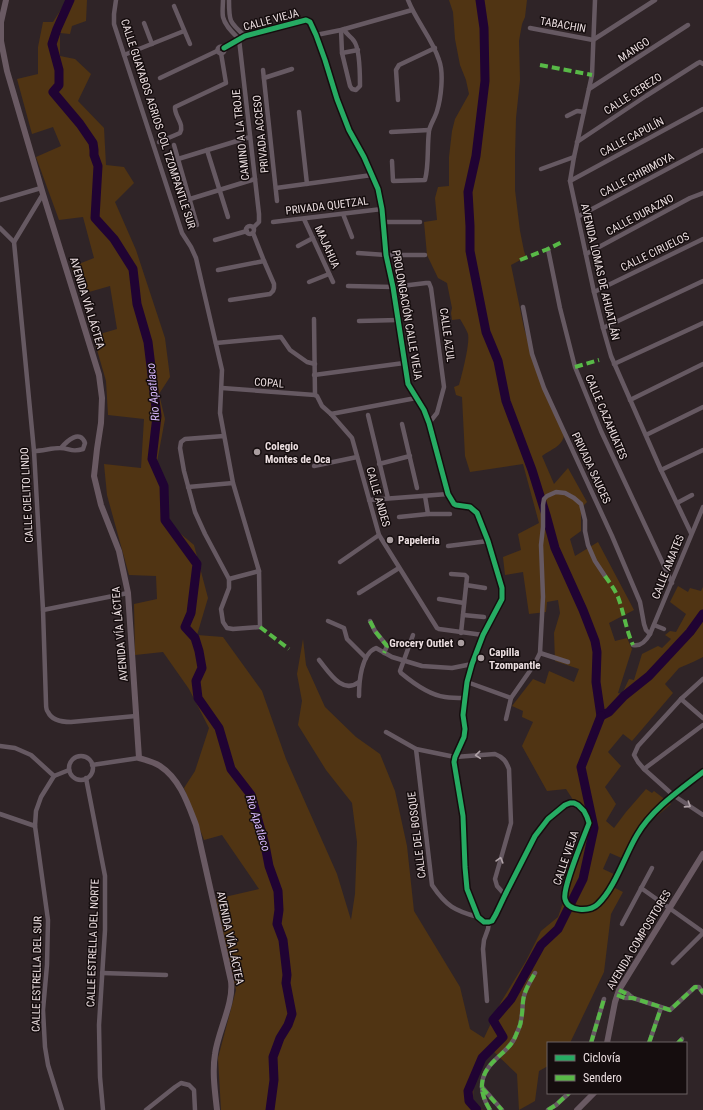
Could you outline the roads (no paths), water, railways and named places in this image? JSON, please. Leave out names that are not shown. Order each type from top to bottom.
[{"type":"street","name":"AVENIDA VÍA LÁCTEA","points":[[6,0],[1,22],[1,41],[6,71],[100,375],[102,398],[101,423],[94,476],[101,505],[119,551],[128,593],[139,758],[155,764],[168,772],[179,785],[188,803],[196,825],[232,987],[214,1058],[214,1082],[217,1110]]},
{"type":"street","name":"CALLE GUAYABOS AGRIOS COL TZOMPANTLE SUR","points":[[116,0],[114,24],[182,233],[196,258],[216,343],[222,370],[220,413],[224,436],[233,483],[259,571],[260,627],[234,629],[227,628],[223,622],[221,609],[229,588],[229,578]]},
{"type":"street","points":[[223,0],[223,17],[244,36]]},
{"type":"street","points":[[229,0],[229,23],[239,39]]},
{"type":"street","points":[[392,161],[393,181],[425,180],[429,130],[437,112],[440,100],[440,60],[435,48],[412,10],[408,0]]},
{"type":"street","name":"AVENIDA LOMAS DE AHUATLÁN","points":[[595,0],[592,75],[570,181],[602,328],[614,364],[691,533]]},
{"type":"street","points":[[594,40],[655,0]]},
{"type":"street","points":[[174,6],[190,44]]},
{"type":"street","points":[[316,35],[342,30],[412,10]]},
{"type":"street","name":"CALLE VIEJA","points":[[219,52],[244,36],[306,20],[308,21]]},
{"type":"street","name":"PROLONGACIÓN CALLE VIEJA","points":[[308,21],[316,35],[349,130],[364,157],[378,190],[382,209],[386,255],[393,287],[408,384],[424,410],[429,423],[448,494]]},
{"type":"street","points":[[144,23],[152,44]]},
{"type":"street","name":"MANGO","points":[[589,89],[688,25]]},
{"type":"street","name":"TABACHIN","points":[[530,28],[594,40]]},
{"type":"street","points":[[124,56],[184,30]]},
{"type":"street","points":[[342,30],[354,41],[358,50],[360,86],[356,90],[352,89],[350,86],[342,53],[342,30]]},
{"type":"street","name":"CAMINO A LA TROJE","points":[[239,39],[259,222],[254,227]]},
{"type":"street","points":[[398,100],[397,67],[435,48]]},
{"type":"street","points":[[342,53],[358,50]]},
{"type":"street","points":[[159,142],[180,133],[182,130],[174,107],[226,84],[219,52],[160,78]]},
{"type":"street","name":"CALLE CEREZO","points":[[577,142],[646,96],[702,63]]},
{"type":"street","name":"PRIVADA ACCESO","points":[[264,78],[292,69]]},
{"type":"street","name":"PRIVADA ACCESO","points":[[263,70],[277,201]]},
{"type":"street","name":"CALLE CAPULÍN","points":[[570,181],[703,109]]},
{"type":"street","points":[[567,116],[577,111],[584,112]]},
{"type":"street","points":[[299,112],[307,184]]},
{"type":"street","points":[[391,132],[429,130]]},
{"type":"street","points":[[178,159],[250,136]]},
{"type":"street","points":[[174,145],[197,225]]},
{"type":"street","points":[[207,150],[228,217]]},
{"type":"street","name":"CALLE CHIRIMOYA","points":[[578,216],[703,150]]},
{"type":"street","points":[[541,169],[574,157]]},
{"type":"street","name":"PRIVADA ACCESO","points":[[276,188],[372,175]]},
{"type":"street","points":[[190,198],[255,179]]},
{"type":"street","points":[[0,200],[42,191]]},
{"type":"street","points":[[0,228],[14,242],[42,191]]},
{"type":"street","name":"CALLE DURAZNO","points":[[586,254],[690,198],[703,193]]},
{"type":"street","name":"PRIVADA QUETZAL","points":[[273,222],[382,209]]},
{"type":"street","points":[[343,214],[352,237]]},
{"type":"street","name":"MAJAHUA","points":[[304,219],[333,282]]},
{"type":"street","points":[[383,222],[420,222]]},
{"type":"street","points":[[230,300],[270,294],[274,288],[274,284],[253,233],[254,227],[248,226],[247,231]]},
{"type":"street","points":[[215,240],[247,231],[250,234],[253,233]]},
{"type":"street","points":[[298,246],[313,238]]},
{"type":"street","name":"CALLE CIRUELOS","points":[[594,292],[703,239]]},
{"type":"street","name":"CALLE CIELITO LINDO","points":[[14,242],[34,451],[43,610],[46,703],[48,713],[60,721],[71,722],[136,716]]},
{"type":"street","name":"CALLE CAZAHUATES","points":[[548,249],[560,308],[575,367],[601,431],[672,583]]},
{"type":"street","points":[[358,253],[425,255]]},
{"type":"street","points":[[218,270],[264,261]]},
{"type":"street","points":[[309,282],[329,274]]},
{"type":"street","points":[[602,328],[703,281]]},
{"type":"street","name":"CALLE AZUL","points":[[393,287],[429,283],[431,288],[444,387],[436,413],[429,423]]},
{"type":"street","points":[[348,286],[393,287]]},
{"type":"street","name":"PRIVADA SAUCES","points":[[523,307],[532,354],[544,388],[612,536],[640,602],[646,630],[650,634]]},
{"type":"street","points":[[314,319],[315,395]]},
{"type":"street","points":[[359,321],[398,320]]},
{"type":"street","points":[[614,364],[703,323]]},
{"type":"street","points":[[216,343],[281,336],[290,350],[307,362],[314,364]]},
{"type":"street","points":[[314,375],[404,363]]},
{"type":"street","points":[[630,400],[703,364]]},
{"type":"street","name":"COPAL","points":[[222,388],[315,395]]},
{"type":"street","name":"CALLE ANDES","points":[[315,395],[322,406],[351,436],[379,535],[437,628],[461,633],[483,635]]},
{"type":"street","points":[[331,414],[416,398]]},
{"type":"street","points":[[646,435],[703,407]]},
{"type":"street","points":[[368,415],[388,498]]},
{"type":"street","points":[[402,424],[417,488]]},
{"type":"street","points":[[34,451],[61,448],[77,451],[83,449],[85,443],[84,439],[76,436],[71,438],[61,448]]},
{"type":"street","points":[[224,436],[185,439],[181,442],[180,448],[188,487],[195,512],[229,578],[259,571]]},
{"type":"street","points":[[661,470],[703,450]]},
{"type":"street","points":[[379,464],[410,456]]},
{"type":"street","points":[[314,466],[357,457]]},
{"type":"street","points":[[188,487],[233,483]]},
{"type":"street","points":[[506,719],[511,698],[534,665],[540,653],[543,597],[540,554],[543,526],[543,505],[544,499],[547,496],[556,492],[565,493],[581,504],[585,520],[585,531],[588,546],[605,576]]},
{"type":"street","points":[[369,500],[448,494],[454,504],[475,510],[488,541],[502,585],[502,599],[483,635],[467,682],[463,715],[465,729],[464,737],[455,757],[454,767],[463,816],[464,867],[467,889],[478,917],[484,922],[489,922]]},
{"type":"street","points":[[677,503],[692,495]]},
{"type":"street","points":[[425,496],[428,514]]},
{"type":"street","name":"CALLE AMATES","points":[[650,634],[703,507]]},
{"type":"street","points":[[399,517],[428,514],[450,514]]},
{"type":"street","points":[[340,562],[379,535]]},
{"type":"street","points":[[448,546],[488,541]]},
{"type":"street","points":[[359,593],[399,568]]},
{"type":"street","points":[[451,574],[466,575],[461,633]]},
{"type":"street","points":[[466,585],[485,588]]},
{"type":"street","points":[[43,610],[128,593]]},
{"type":"street","points":[[439,599],[464,603]]},
{"type":"street","points":[[463,615],[484,617]]},
{"type":"street","points":[[370,621],[375,631],[387,646],[384,653]]},
{"type":"street","points":[[328,622],[344,628],[347,639],[366,658]]},
{"type":"street","points":[[654,625],[664,630]]},
{"type":"street","points":[[633,645],[637,646],[643,643],[650,634]]},
{"type":"street","points":[[413,635],[400,672],[416,685],[435,695],[465,698]]},
{"type":"street","points":[[359,696],[359,682],[366,658],[372,649],[376,648],[392,657],[422,666],[452,668],[472,664]]},
{"type":"street","points":[[540,653],[568,662]]},
{"type":"street","points":[[319,660],[339,683],[347,686],[355,685],[359,682]]},
{"type":"street","points":[[703,678],[681,699],[638,746],[634,755],[644,769],[673,795],[703,815]]},
{"type":"street","points":[[467,682],[511,698]]},
{"type":"street","points":[[681,699],[703,718]]},
{"type":"street","points":[[644,769],[703,726]]},
{"type":"street","points":[[386,732],[416,749],[455,757],[495,754],[502,756],[509,769],[511,823],[495,879],[497,886],[505,895]]},
{"type":"street","points":[[0,746],[15,748],[31,755],[54,776],[69,770]]},
{"type":"street","name":"CALLE DEL BOSQUE","points":[[416,749],[432,885],[441,898],[450,906],[465,914],[478,917]]},
{"type":"street","points":[[76,757],[84,757],[92,765],[91,773],[83,780],[75,779],[69,770],[70,762],[76,757]]},
{"type":"street","points":[[92,765],[139,758]]},
{"type":"street","name":"CALLE VIEJA","points":[[487,1001],[483,949],[489,922],[492,921],[496,914],[537,833],[548,819],[563,806],[570,803],[578,805],[584,810],[587,816],[589,824],[564,896],[567,904],[575,908],[591,909],[601,901],[611,887],[637,834],[650,818],[673,795],[703,772]]},
{"type":"street","name":"CALLE ESTRELLA DEL SUR","points":[[54,776],[41,797],[36,811],[35,826],[48,920],[47,965],[43,1010],[45,1047],[48,1065],[62,1110]]},
{"type":"street","name":"CALLE ESTRELLA DEL NORTE","points":[[86,778],[104,876],[105,930],[99,1024],[102,1110]]},
{"type":"street","points":[[0,814],[35,826]]},
{"type":"street","name":"AVENIDA COMPOSITORES","points":[[607,1042],[618,993],[703,854]]},
{"type":"street","points":[[622,924],[652,868]]},
{"type":"street","points":[[641,888],[703,933],[673,963]]},
{"type":"street","points":[[102,973],[166,976]]},
{"type":"street","points":[[490,1110],[484,1101],[481,1087],[486,1071],[509,1047],[516,1037],[521,1022],[524,995],[535,974]]},
{"type":"street","points":[[618,993],[625,998],[633,998],[670,1010],[695,987],[699,987],[703,993]]},
{"type":"street","points":[[591,1042],[604,999]]},
{"type":"street","points":[[649,1042],[661,1008]]},
{"type":"street","points":[[146,1110],[181,1083],[189,1085],[194,1090],[195,1110]]},
{"type":"street","points":[[481,1087],[502,1110]]},
{"type":"street","points":[[548,1110],[568,1094]]},
{"type":"street","points":[[577,1110],[593,1094]]},
{"type":"waterway","name":"Rio Apatlaco","points":[[70,0],[52,44],[59,70],[59,85],[53,92],[80,124],[93,143],[94,155],[98,166],[95,218],[114,239],[133,269],[137,304],[148,342],[157,416],[152,459],[164,486],[165,520],[197,564],[191,613],[185,627],[195,638],[199,651],[202,668],[196,681],[198,698],[219,728],[231,769],[251,795],[265,845],[269,866],[278,891],[279,910],[277,924],[283,940],[287,975],[286,983],[292,1014],[288,1025],[280,1038],[273,1057],[274,1080],[270,1110]]},
{"type":"waterway","points":[[480,0],[484,28],[485,81],[476,156],[468,192],[470,251],[486,332],[498,361],[506,401],[532,470],[555,548],[583,610],[595,641],[597,652],[596,682],[601,716],[609,712],[624,696],[649,676],[690,632],[703,614]]},
{"type":"waterway","points":[[477,1110],[469,1101],[468,1091],[482,1058],[503,1037],[493,1020],[511,999],[541,945],[558,929],[583,879],[594,828],[581,767],[601,716]]},
{"type":"place","name":"Colegio Montes de Oca","points":[[257,452]]},
{"type":"place","name":"Papeleria","points":[[390,540]]},
{"type":"place","name":"Grocery Outlet","points":[[461,643]]},
{"type":"place","name":"Capilla Tzompantle","points":[[481,658]]}]
